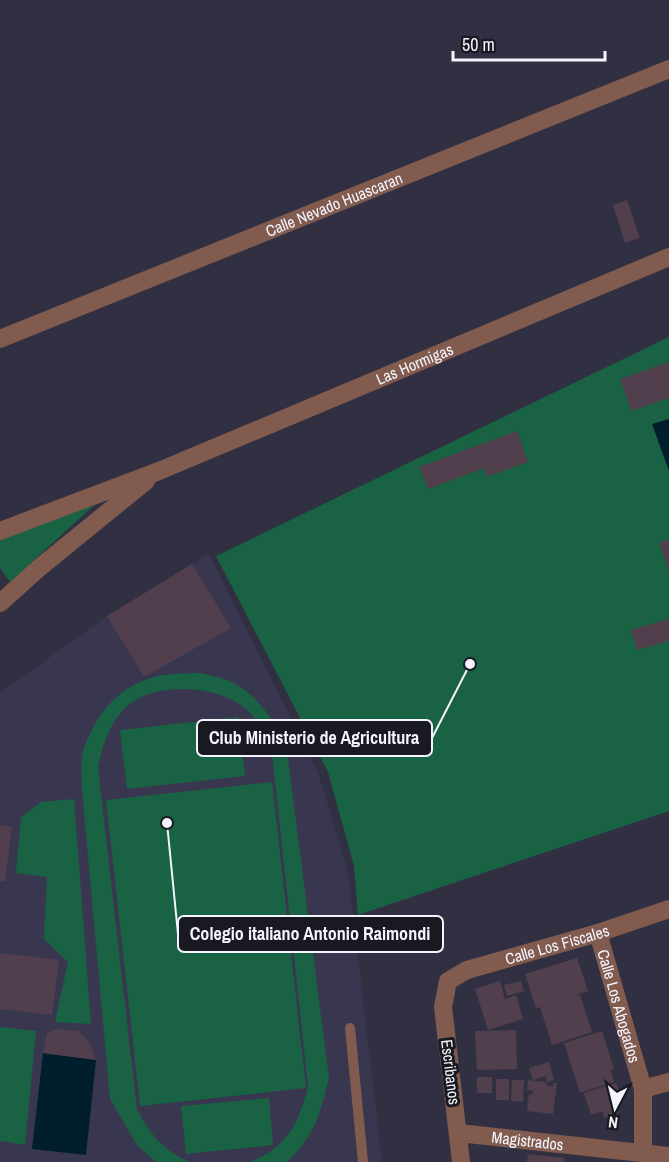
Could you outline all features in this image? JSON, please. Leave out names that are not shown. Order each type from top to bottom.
[{"type":"street","name":"Calle Nevado Huascaran","points":[[0,339],[669,69]]},
{"type":"street","name":"Las Hormigas","points":[[0,531],[159,471],[669,257]]},
{"type":"street","name":"Las Hormigas","points":[[0,603],[39,568],[159,471]]},
{"type":"street","name":"Calle Los Fiscales","points":[[448,981],[467,969],[598,933],[669,909]]},
{"type":"street","name":"Calle Los Abogados","points":[[598,933],[643,1089],[643,1153]]},
{"type":"street","name":"Escribanos","points":[[448,981],[443,1008],[461,1162]]},
{"type":"street","points":[[643,1089],[669,1082]]},
{"type":"street","name":"Magistrados","points":[[459,1133],[669,1156]]},
{"type":"lane","points":[[350,1028],[363,1162]]},
{"type":"shaded area","points":[[669,419],[669,471],[652,424]]},
{"type":"shaded area","points":[[209,554],[319,775],[348,872],[382,1162],[0,1162],[0,693],[107,616]]},
{"type":"shaded area","points":[[43,1053],[96,1060],[86,1155],[32,1149]]},
{"type":"green space","points":[[669,337],[669,811],[358,915],[354,866],[328,772],[216,556]]},
{"type":"green space","points":[[100,500],[10,582],[0,568],[0,538]]},
{"type":"green space","points":[[200,673],[227,680],[239,686],[259,703],[280,735],[288,759],[329,1078],[315,1124],[297,1152],[287,1162],[250,1162],[273,1149],[289,1133],[300,1112],[308,1086],[273,762],[262,732],[253,716],[228,698],[211,692],[193,689],[158,691],[130,704],[117,717],[108,733],[98,768],[137,1109],[158,1140],[180,1158],[189,1162],[156,1162],[137,1145],[110,1099],[82,789],[82,756],[98,718],[114,699],[134,685],[158,676]]},
{"type":"green space","points":[[238,717],[245,776],[127,789],[120,730]]},
{"type":"green space","points":[[272,782],[306,1088],[140,1106],[106,800]]},
{"type":"green space","points":[[74,799],[91,1024],[55,1022],[68,962],[44,939],[47,877],[16,873],[21,817],[41,802]]},
{"type":"green space","points":[[0,1027],[36,1031],[25,1145],[0,1141]]},
{"type":"green space","points":[[269,1098],[273,1145],[186,1154],[181,1106]]},
{"type":"building","points":[[627,200],[640,238],[625,243],[613,205]]},
{"type":"building","points":[[669,362],[669,398],[631,411],[620,379]]},
{"type":"building","points":[[517,431],[528,462],[487,477],[484,468],[428,489],[419,467]]},
{"type":"building","points":[[669,540],[669,571],[659,543]]},
{"type":"building","points":[[192,564],[231,628],[144,677],[107,616]]},
{"type":"building","points":[[669,619],[669,641],[637,650],[631,630]]},
{"type":"building","points":[[0,825],[12,827],[5,881],[0,881]]},
{"type":"building","points":[[0,953],[59,960],[52,1015],[0,1009]]},
{"type":"building","points":[[577,958],[588,991],[574,996],[580,995],[592,1032],[552,1045],[540,1007],[536,1008],[525,974]]},
{"type":"building","points":[[500,981],[505,999],[516,995],[523,1019],[488,1030],[475,989]]},
{"type":"building","points":[[521,981],[524,991],[507,996],[504,985]]},
{"type":"building","points":[[55,1029],[79,1031],[91,1045],[96,1060],[43,1053],[47,1034]]},
{"type":"building","points":[[516,1030],[517,1069],[477,1070],[475,1031]]},
{"type":"building","points":[[602,1031],[614,1069],[611,1070],[614,1082],[580,1093],[564,1043]]},
{"type":"building","points":[[549,1062],[554,1080],[547,1082],[545,1076],[533,1080],[529,1068]]},
{"type":"building","points":[[477,1077],[492,1077],[492,1093],[477,1093]]},
{"type":"building","points":[[496,1079],[509,1079],[509,1100],[496,1100]]},
{"type":"building","points":[[512,1080],[524,1080],[523,1102],[511,1101]]},
{"type":"building","points":[[528,1080],[546,1082],[546,1085],[553,1086],[553,1083],[557,1083],[553,1114],[527,1111],[529,1094],[532,1095],[533,1091],[527,1090]]},
{"type":"building","points":[[616,1083],[621,1097],[615,1099],[619,1113],[604,1118],[603,1111],[591,1115],[584,1093]]},
{"type":"building","points":[[528,1154],[565,1158],[564,1162],[527,1162]]},
{"type":"place","name":"Club Ministerio de Agricultura","points":[[470,664]]},
{"type":"place","name":"Colegio italiano Antonio Raimondi","points":[[167,823]]}]
